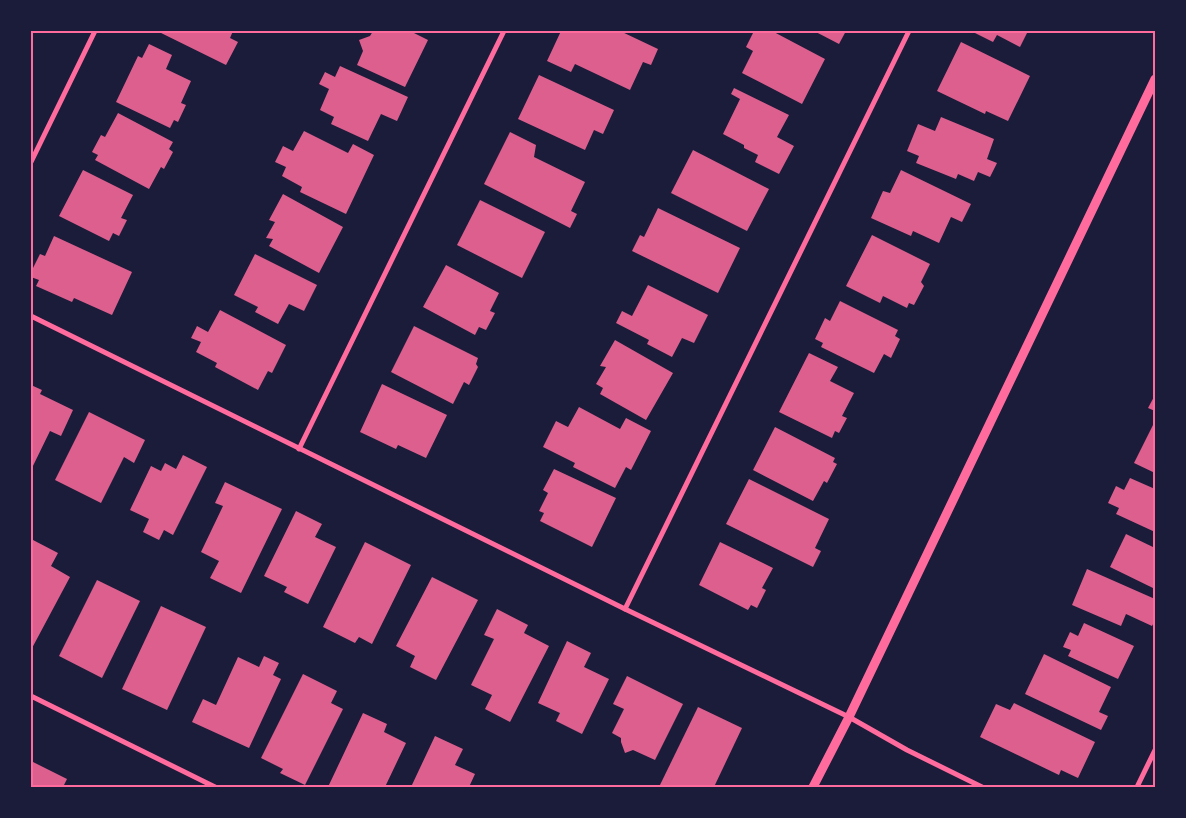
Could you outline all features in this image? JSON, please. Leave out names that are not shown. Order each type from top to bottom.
[{"type":"street","points":[[31,162],[95,31]]},
{"type":"street","points":[[299,449],[504,31]]},
{"type":"street","points":[[625,609],[909,31]]},
{"type":"street","points":[[813,787],[849,717],[1155,79]]},
{"type":"street","points":[[31,316],[625,609],[849,717],[907,750],[982,787]]},
{"type":"street","points":[[31,696],[215,787]]},
{"type":"street","points":[[1137,787],[1155,750]]},
{"type":"building","points":[[157,31],[233,31],[230,38],[238,42],[226,65]]},
{"type":"building","points":[[373,31],[410,31],[428,40],[405,87],[357,65],[363,51],[359,40],[370,36]]},
{"type":"building","points":[[561,31],[620,31],[658,49],[651,65],[643,62],[630,90],[575,64],[571,72],[547,61]]},
{"type":"building","points":[[754,31],[772,31],[825,59],[802,104],[742,73],[753,51],[746,47]]},
{"type":"building","points":[[814,31],[846,31],[839,44]]},
{"type":"building","points":[[971,31],[1028,31],[1020,47],[997,35],[993,42]]},
{"type":"building","points":[[961,42],[1030,76],[1008,121],[986,111],[985,114],[937,91]]},
{"type":"building","points":[[149,44],[172,55],[166,69],[191,81],[181,103],[186,105],[178,122],[174,120],[170,128],[116,102],[138,56],[142,58]]},
{"type":"building","points":[[340,66],[408,97],[397,121],[381,114],[368,141],[331,124],[334,117],[320,110],[329,89],[319,84],[325,72],[335,77]]},
{"type":"building","points":[[539,75],[614,110],[603,134],[594,130],[585,150],[518,119]]},
{"type":"building","points":[[734,88],[789,115],[777,137],[794,146],[779,174],[755,162],[758,155],[723,134],[740,99],[731,94]]},
{"type":"building","points":[[118,113],[173,142],[169,149],[173,152],[164,169],[161,167],[149,189],[95,160],[98,155],[92,152],[101,135],[105,137]]},
{"type":"building","points":[[941,117],[994,139],[987,159],[997,163],[990,177],[978,172],[974,181],[958,174],[956,179],[916,163],[919,156],[907,151],[918,124],[935,131]]},
{"type":"building","points":[[304,131],[348,153],[353,144],[374,155],[346,214],[300,192],[302,187],[282,176],[286,167],[275,162],[283,146],[293,151]]},
{"type":"building","points":[[510,132],[536,145],[534,157],[585,182],[571,211],[577,214],[570,228],[484,184]]},
{"type":"building","points":[[693,150],[769,189],[747,231],[671,193]]},
{"type":"building","points":[[83,170],[133,195],[121,218],[127,220],[119,236],[113,233],[109,241],[59,216]]},
{"type":"building","points":[[901,170],[971,204],[962,222],[951,217],[939,243],[913,231],[911,236],[871,218],[883,191],[890,193]]},
{"type":"building","points":[[283,194],[343,227],[319,273],[269,246],[273,239],[266,238],[275,222],[269,220]]},
{"type":"building","points":[[480,200],[545,232],[522,278],[457,245]]},
{"type":"building","points":[[658,208],[740,248],[718,293],[632,251],[640,235],[644,237]]},
{"type":"building","points":[[872,235],[930,264],[921,282],[924,286],[914,305],[909,303],[907,308],[883,296],[880,303],[846,286]]},
{"type":"building","points":[[54,236],[132,272],[112,315],[74,298],[72,302],[36,286],[39,280],[31,277],[31,272],[40,254],[45,256]]},
{"type":"building","points":[[255,254],[317,285],[304,311],[289,304],[278,324],[255,312],[258,307],[234,295]]},
{"type":"building","points":[[446,265],[499,293],[490,311],[495,313],[486,330],[479,327],[475,335],[423,307]]},
{"type":"building","points":[[648,285],[708,315],[694,343],[682,338],[672,357],[647,344],[649,340],[616,323],[622,311],[632,316]]},
{"type":"building","points":[[840,301],[898,330],[895,336],[900,339],[891,358],[884,354],[874,373],[821,347],[823,343],[815,339],[825,318],[830,321]]},
{"type":"building","points":[[220,310],[286,345],[272,373],[268,371],[258,390],[215,367],[217,363],[196,352],[201,342],[191,338],[197,326],[208,332]]},
{"type":"building","points":[[414,326],[478,358],[476,364],[478,367],[469,385],[464,382],[453,404],[391,372]]},
{"type":"building","points":[[615,340],[673,373],[646,420],[600,394],[603,388],[596,384],[606,367],[600,366]]},
{"type":"building","points":[[809,353],[838,367],[830,381],[854,393],[842,416],[847,418],[839,433],[835,431],[832,438],[779,412]]},
{"type":"building","points":[[382,384],[447,415],[426,458],[398,445],[396,449],[360,432]]},
{"type":"building","points":[[31,385],[42,390],[40,394],[73,410],[61,436],[50,431],[31,470]]},
{"type":"building","points":[[1155,395],[1155,411],[1148,408]]},
{"type":"building","points":[[579,407],[620,429],[626,418],[651,431],[631,470],[626,467],[615,488],[573,467],[575,463],[543,447],[556,421],[568,427]]},
{"type":"building","points":[[89,412],[145,440],[134,463],[124,457],[101,503],[55,480]]},
{"type":"building","points":[[1153,425],[1155,426],[1155,473],[1134,463]]},
{"type":"building","points":[[775,427],[835,458],[833,462],[837,464],[827,483],[824,481],[813,501],[753,470]]},
{"type":"building","points":[[183,455],[207,467],[173,535],[164,530],[159,540],[143,532],[149,519],[130,510],[151,466],[161,471],[165,463],[176,469]]},
{"type":"building","points":[[554,469],[616,498],[592,547],[540,521],[544,513],[539,511],[548,493],[543,490]]},
{"type":"building","points":[[1130,478],[1155,489],[1155,532],[1116,514],[1119,508],[1108,503],[1116,486],[1124,490]]},
{"type":"building","points":[[749,479],[829,519],[815,548],[821,551],[813,567],[726,524]]},
{"type":"building","points":[[225,482],[282,509],[241,593],[210,578],[219,561],[201,552],[223,506],[215,503]]},
{"type":"building","points":[[296,511],[322,524],[315,537],[336,547],[308,604],[284,592],[287,587],[264,576]]},
{"type":"building","points":[[1126,534],[1155,548],[1155,589],[1110,567]]},
{"type":"building","points":[[33,540],[58,553],[51,566],[70,577],[31,650],[31,544]]},
{"type":"building","points":[[365,542],[411,565],[372,644],[359,637],[355,643],[323,627]]},
{"type":"building","points":[[720,542],[773,568],[762,588],[766,590],[757,608],[751,605],[748,610],[699,585]]},
{"type":"building","points":[[1087,569],[1155,599],[1155,620],[1152,626],[1126,614],[1121,626],[1072,605]]},
{"type":"building","points":[[432,577],[478,600],[436,680],[410,667],[415,656],[396,646]]},
{"type":"building","points":[[97,580],[140,601],[102,678],[59,656]]},
{"type":"building","points":[[161,606],[206,627],[167,710],[122,689]]},
{"type":"building","points":[[497,609],[528,625],[524,633],[549,646],[510,722],[485,709],[492,695],[471,685],[494,639],[484,635]]},
{"type":"building","points":[[1084,623],[1134,646],[1118,679],[1068,656],[1071,650],[1063,647],[1070,632],[1078,636]]},
{"type":"building","points":[[567,641],[591,653],[584,667],[609,679],[582,734],[556,721],[560,713],[538,703]]},
{"type":"building","points":[[1044,654],[1111,687],[1099,712],[1108,716],[1101,730],[1025,694]]},
{"type":"building","points":[[264,656],[279,663],[273,675],[281,679],[249,748],[192,722],[203,699],[216,705],[238,657],[259,667]]},
{"type":"building","points":[[303,674],[337,691],[331,703],[343,709],[305,785],[280,773],[283,769],[261,758]]},
{"type":"building","points":[[627,676],[683,704],[655,760],[633,750],[625,753],[621,738],[612,733],[624,709],[613,704]]},
{"type":"building","points":[[1014,703],[1095,742],[1078,778],[1061,770],[1059,775],[980,737],[996,704],[1010,710]]},
{"type":"building","points":[[698,707],[742,728],[714,787],[659,787]]},
{"type":"building","points":[[363,713],[387,724],[384,732],[406,743],[385,787],[328,787]]},
{"type":"building","points":[[435,736],[463,749],[455,765],[475,774],[469,787],[411,787]]},
{"type":"building","points":[[31,761],[67,779],[63,787],[31,787]]}]
